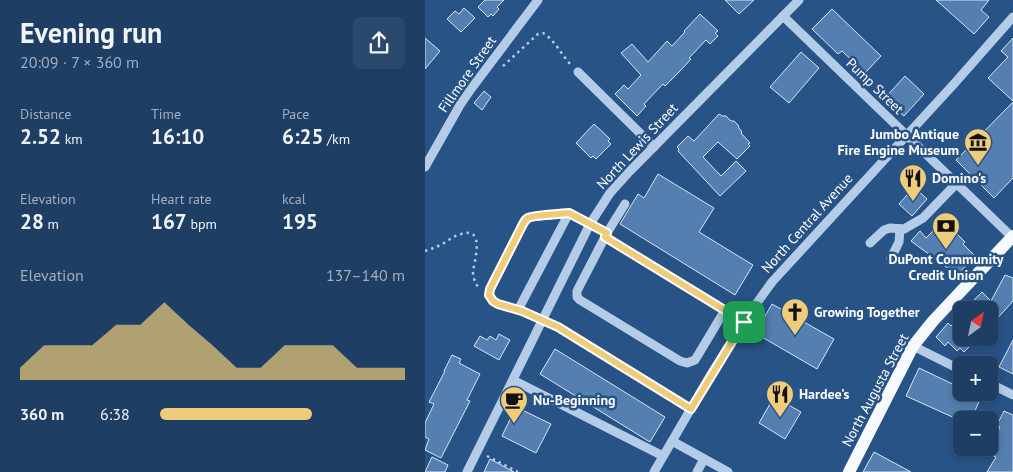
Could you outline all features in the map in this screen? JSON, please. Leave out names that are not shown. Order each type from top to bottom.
[{"type":"main road","name":"North Augusta Street","points":[[849,472],[913,346],[933,321],[1012,237]]},
{"type":"street","name":"Fillmore Street","points":[[425,167],[460,105],[538,0]]},
{"type":"street","name":"North Lewis Street","points":[[467,472],[599,209],[615,187],[799,0]]},
{"type":"street","name":"Pump Street","points":[[783,16],[1012,237]]},
{"type":"street","name":"North Central Avenue","points":[[654,472],[744,322],[777,277],[1013,18]]},
{"type":"street","points":[[578,72],[654,147]]},
{"type":"street","points":[[870,243],[884,230],[890,228],[904,229],[923,218],[956,184]]},
{"type":"street","points":[[625,204],[577,290],[577,297],[671,356],[687,363],[695,360],[725,310]]},
{"type":"street","points":[[691,409],[558,327],[493,301],[489,295],[490,289],[523,224],[529,217],[536,215],[547,216],[569,213],[590,224],[744,322]]},
{"type":"street","points":[[518,310],[569,213]]},
{"type":"street","points":[[891,258],[899,242],[900,229]]},
{"type":"street","points":[[913,346],[953,366]]},
{"type":"street","points":[[513,380],[663,456]]},
{"type":"street","points":[[998,388],[1013,395]]},
{"type":"street","points":[[672,441],[728,472]]},
{"type":"street","points":[[697,472],[705,459]]},
{"type":"path","points":[[482,74],[490,78],[537,34],[543,33],[549,36],[565,59],[578,72]]},
{"type":"path","points":[[425,251],[439,246],[461,233],[471,233],[475,238],[477,246],[473,273]]},
{"type":"path","points":[[486,456],[517,472]]},
{"type":"building","points":[[485,0],[504,0],[497,7],[499,9],[493,16],[491,14],[488,17],[478,7]]},
{"type":"building","points":[[725,0],[754,0],[739,14]]},
{"type":"building","points":[[936,0],[989,0],[981,10],[989,17],[974,34]]},
{"type":"building","points":[[464,8],[475,18],[461,32],[447,19],[455,11],[459,14]]},
{"type":"building","points":[[832,9],[881,56],[865,73],[842,51],[838,54],[812,29]]},
{"type":"building","points":[[700,14],[718,31],[715,33],[718,36],[710,44],[706,40],[680,71],[665,86],[663,84],[644,104],[646,106],[637,116],[615,94],[624,85],[628,89],[641,75],[621,53],[632,44],[648,62],[667,41],[672,46]]},
{"type":"building","points":[[425,38],[440,51],[425,69]]},
{"type":"building","points":[[1013,38],[1013,101],[988,78],[1008,57],[1001,51]]},
{"type":"building","points":[[801,52],[819,68],[789,103],[770,87]]},
{"type":"building","points":[[905,76],[924,94],[904,116],[884,99]]},
{"type":"building","points":[[484,91],[491,97],[482,110],[474,103]]},
{"type":"building","points":[[1013,102],[1013,178],[994,198],[956,160]]},
{"type":"building","points":[[719,114],[734,121],[750,143],[748,144],[750,146],[737,159],[718,142],[703,157],[721,176],[736,161],[746,171],[720,196],[678,151],[677,147],[688,136],[694,141]]},
{"type":"building","points":[[594,124],[610,139],[608,141],[611,144],[596,159],[593,156],[591,158],[576,143]]},
{"type":"building","points":[[658,174],[714,208],[699,232],[753,265],[735,295],[620,224],[638,194],[644,198]]},
{"type":"building","name":"Domino's","points":[[914,187],[927,199],[912,216],[899,204]]},
{"type":"building","name":"DuPont Community Credit Union","points":[[946,218],[959,230],[956,233],[965,242],[963,244],[975,256],[957,275],[911,241],[920,231],[926,238]]},
{"type":"building","points":[[1005,275],[1013,278],[1013,301],[998,318],[998,301],[991,301]]},
{"type":"building","points":[[982,292],[991,301],[973,301]]},
{"type":"building","name":"Growing Together","points":[[772,304],[834,339],[817,369],[755,333]]},
{"type":"building","points":[[948,323],[951,326],[953,324],[953,346],[970,346],[964,352],[960,348],[957,351],[948,342],[945,346],[936,337]]},
{"type":"building","points":[[499,334],[510,340],[499,360],[474,346],[480,336],[487,340],[490,336],[496,340]]},
{"type":"building","points":[[1013,340],[1013,374],[999,367]]},
{"type":"building","points":[[555,349],[665,417],[650,442],[540,374]]},
{"type":"building","points":[[452,355],[461,359],[459,363],[480,374],[467,400],[470,401],[441,458],[425,450],[429,439],[425,437],[425,423],[434,404],[429,402]]},
{"type":"building","points":[[919,368],[953,384],[953,401],[979,401],[975,411],[953,411],[953,417],[906,396]]},
{"type":"building","name":"Hardee's","points":[[774,397],[801,412],[785,439],[759,423]]},
{"type":"building","points":[[516,407],[551,424],[536,453],[502,436]]},
{"type":"building","points":[[1004,411],[1013,415],[1013,472],[987,472],[996,457],[994,456],[998,456],[998,431],[1000,427],[998,423]]},
{"type":"building","points":[[874,452],[911,472],[863,472]]},
{"type":"building","points":[[432,457],[448,465],[445,472],[425,472]]},
{"type":"building","points":[[490,459],[514,472],[484,472]]},
{"type":"place","name":"Jumbo Antique Fire Engine Museum","points":[[978,166]]},
{"type":"place","name":"Domino's","points":[[913,202]]},
{"type":"place","name":"DuPont Community Credit Union","points":[[946,250]]},
{"type":"place","name":"Growing Together","points":[[795,336]]},
{"type":"place","name":"Hardee's","points":[[780,418]]},
{"type":"place","name":"Nu-Beginning","points":[[514,424]]},
{"type":"route","points":[[569,213],[607,233],[605,237],[744,322],[691,409],[558,327],[522,311],[498,304],[489,295],[490,289],[523,224],[529,217],[569,213]]}]
